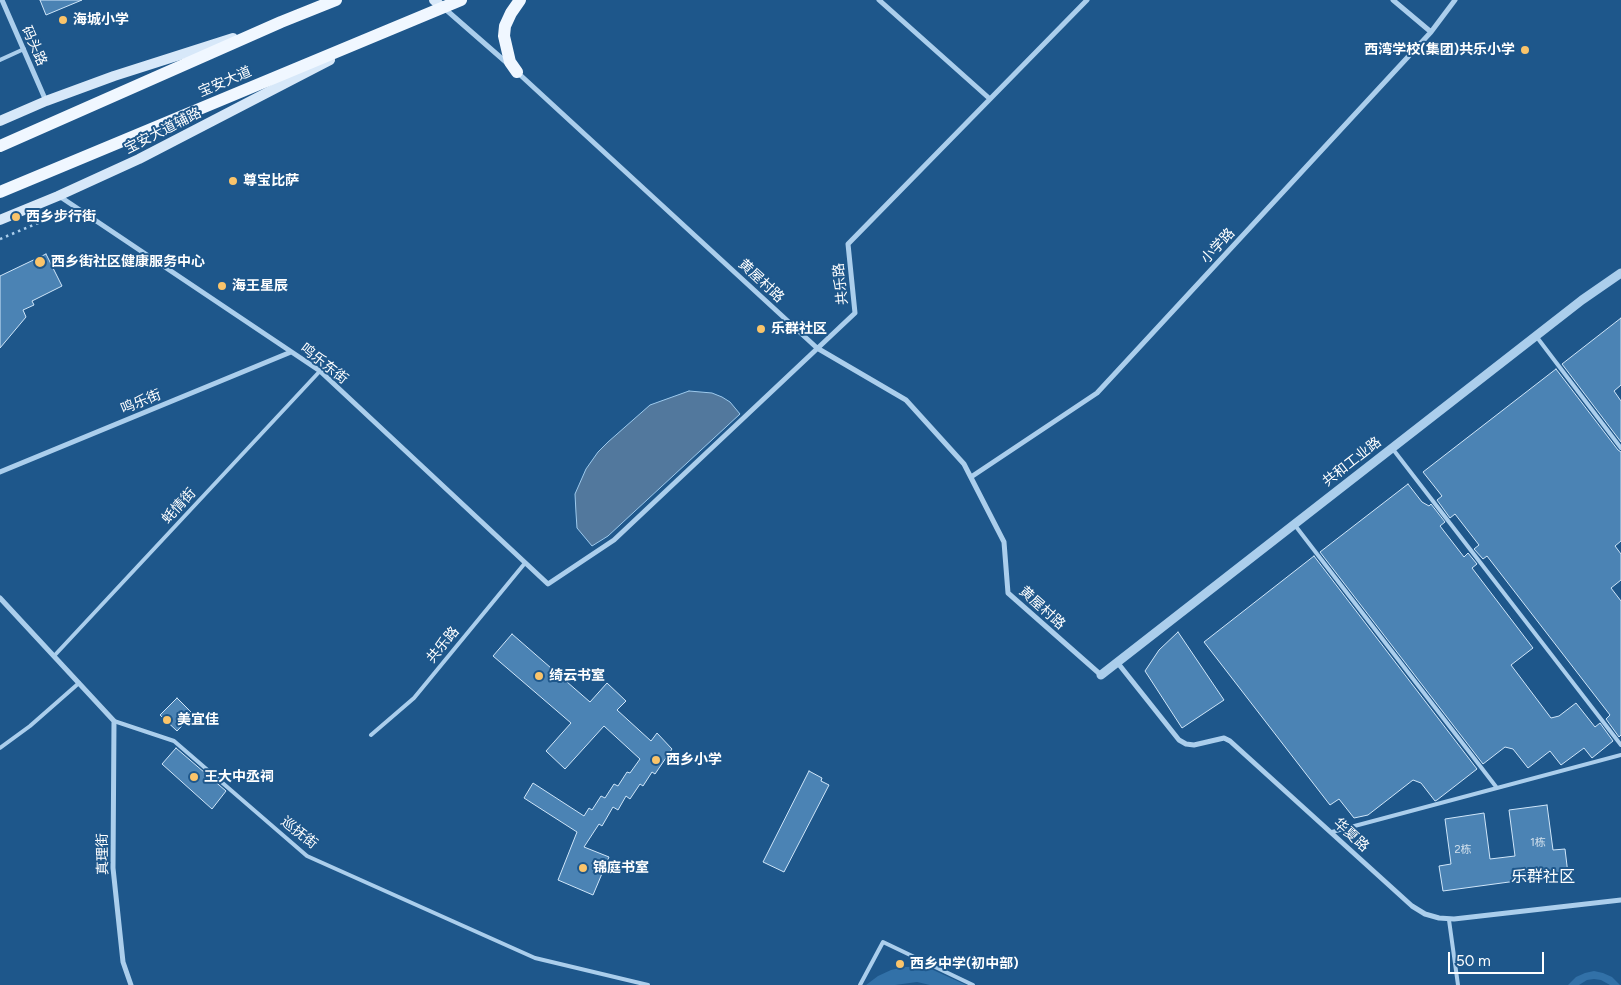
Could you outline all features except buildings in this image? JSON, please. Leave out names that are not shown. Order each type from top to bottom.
[{"type":"main road","points":[[0,121],[46,101],[114,76],[281,22],[313,0]]},
{"type":"main road","points":[[0,146],[281,22],[336,0]]},
{"type":"main road","name":"宝安大道","points":[[0,192],[388,30],[439,3],[461,0]]},
{"type":"main road","points":[[517,72],[510,62],[504,36],[505,26],[520,0]]},
{"type":"main road","name":"宝安大道辅路","points":[[0,220],[58,196],[181,138],[388,30]]},
{"type":"street","name":"码头路","points":[[2,0],[46,101]]},
{"type":"street","points":[[880,0],[990,98]]},
{"type":"street","name":"共乐路","points":[[548,584],[614,540],[855,313],[848,244],[1087,0]]},
{"type":"street","points":[[1393,0],[1431,32]]},
{"type":"street","name":"小学路","points":[[971,477],[1097,393],[1431,32],[1455,0]]},
{"type":"street","name":"黄屋村路","points":[[439,3],[517,72],[817,348],[906,400],[964,464],[971,477],[1004,542],[1008,593],[1101,675]]},
{"type":"street","name":"鸣乐东街","points":[[58,196],[320,371],[548,584]]},
{"type":"street","name":"共和工业路","points":[[1101,675],[1535,336],[1621,273]]},
{"type":"street","name":"鸣乐街","points":[[0,472],[290,352]]},
{"type":"street","name":"巡抚街","points":[[0,598],[114,721]]},
{"type":"street","name":"华夏路","points":[[1117,662],[1180,740],[1186,744],[1224,738],[1230,741],[1412,906],[1426,914],[1449,920],[1621,900]]},
{"type":"street","name":"真理街","points":[[114,721],[114,868],[123,962],[131,985]]},
{"type":"lane","points":[[0,60],[24,49]]},
{"type":"lane","points":[[1535,336],[1621,448]]},
{"type":"lane","name":"蚝情街","points":[[54,656],[320,371]]},
{"type":"lane","points":[[1392,448],[1621,746]]},
{"type":"lane","points":[[1294,524],[1497,788]]},
{"type":"lane","name":"共乐路","points":[[371,735],[414,698],[525,563]]},
{"type":"lane","points":[[0,748],[30,726],[79,683]]},
{"type":"lane","name":"巡抚街","points":[[114,721],[174,741],[307,856],[535,958],[648,985]]},
{"type":"lane","points":[[1332,832],[1621,755]]},
{"type":"lane","points":[[1449,920],[1458,985]]},
{"type":"lane","points":[[860,985],[883,942],[973,985]]},
{"type":"path","points":[[0,239],[43,221],[39,212]]},
{"type":"shaded area","points":[[689,391],[712,393],[722,397],[730,402],[740,414],[608,536],[592,546],[577,528],[575,494],[586,469],[608,442],[650,405]]},
{"type":"shaded area","points":[[904,967],[931,969],[966,985],[930,985],[917,982],[895,985],[866,985],[878,976]]},
{"type":"shaded area","points":[[1594,971],[1612,977],[1620,985],[1610,985],[1601,980],[1594,979],[1587,980],[1579,985],[1568,985],[1576,977]]},
{"type":"place","name":"海城小学","points":[[63,20]]},
{"type":"place","name":"西湾学校(集团)共乐小学","points":[[1525,50]]},
{"type":"place","name":"尊宝比萨","points":[[233,181]]},
{"type":"place","name":"西乡步行街","points":[[16,217]]},
{"type":"place","name":"西乡街社区健康服务中心","points":[[40,262]]},
{"type":"place","name":"海王星辰","points":[[222,286]]},
{"type":"place","name":"乐群社区","points":[[761,329]]},
{"type":"place","name":"绮云书室","points":[[539,676]]},
{"type":"place","name":"美宜佳","points":[[167,720]]},
{"type":"place","name":"西乡小学","points":[[656,760]]},
{"type":"place","name":"王大中丞祠","points":[[194,777]]},
{"type":"place","name":"锦庭书室","points":[[583,868]]},
{"type":"place","name":"西乡中学(初中部)","points":[[900,964]]},
{"type":"district","name":"乐群社区","points":[[1543,877]]}]
